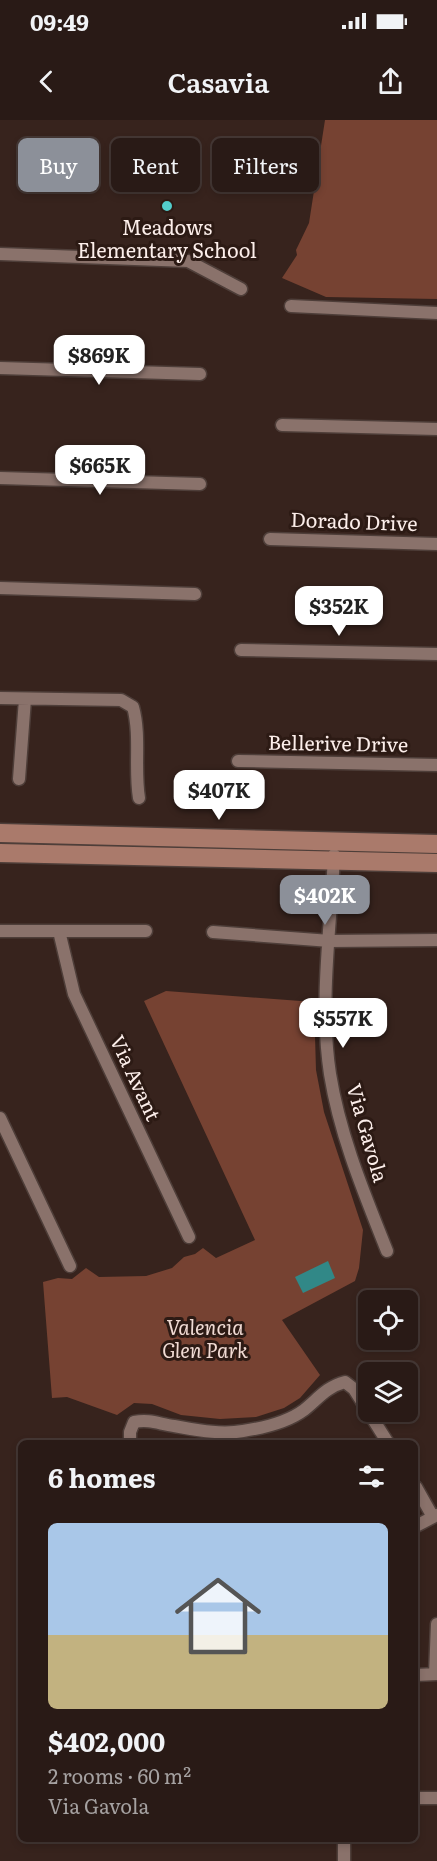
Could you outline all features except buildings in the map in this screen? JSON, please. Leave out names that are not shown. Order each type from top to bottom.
[{"type":"main road","points":[[0,833],[437,844]]},
{"type":"main road","points":[[0,853],[437,863]]},
{"type":"street","points":[[0,254],[188,261],[241,290]]},
{"type":"street","points":[[291,306],[437,313]]},
{"type":"street","points":[[0,368],[200,374]]},
{"type":"street","points":[[282,425],[437,429]]},
{"type":"street","points":[[0,478],[200,484]]},
{"type":"street","name":"Dorado Drive","points":[[270,539],[437,544]]},
{"type":"street","points":[[0,588],[195,594]]},
{"type":"street","points":[[241,650],[437,654]]},
{"type":"street","points":[[0,698],[121,700],[133,707],[136,719],[135,774],[139,798]]},
{"type":"street","points":[[19,779],[25,699]]},
{"type":"street","name":"Bellerive Drive","points":[[238,762],[437,765]]},
{"type":"street","name":"Via Gavola","points":[[335,842],[326,1006],[329,1071],[339,1123],[387,1251]]},
{"type":"street","points":[[0,931],[146,931]]},
{"type":"street","name":"Via Avant","points":[[59,931],[74,994],[189,1237]]},
{"type":"street","points":[[213,932],[330,941],[437,940]]},
{"type":"street","points":[[0,1118],[70,1266]]},
{"type":"street","points":[[130,1440],[134,1422],[148,1419],[171,1426],[213,1432],[242,1431],[273,1425],[302,1411],[330,1386],[345,1382],[354,1389],[386,1440]]},
{"type":"street","points":[[418,1490],[435,1516],[418,1525]]},
{"type":"street","points":[[418,1675],[436,1674],[437,1624]]},
{"type":"street","points":[[418,1798],[437,1798]]},
{"type":"street","points":[[344,1842],[344,1861]]},
{"type":"green space","points":[[325,120],[437,120],[437,299],[326,297],[282,278],[297,255],[296,250],[309,223],[314,192],[319,192],[319,159]]},
{"type":"green space","name":"Valencia Glen Park","points":[[166,991],[314,1002],[316,1070],[324,1112],[363,1230],[359,1268],[355,1281],[282,1320],[320,1375],[300,1398],[284,1408],[256,1417],[220,1419],[181,1415],[152,1404],[134,1403],[117,1415],[67,1397],[52,1398],[43,1282],[58,1278],[72,1279],[86,1268],[99,1277],[146,1276],[172,1268],[184,1257],[195,1254],[203,1248],[216,1258],[255,1240],[144,1001]]},
{"type":"water","points":[[328,1261],[335,1278],[303,1293],[295,1277]]},
{"type":"place","name":"Meadows Elementary School","points":[[167,206]]}]
